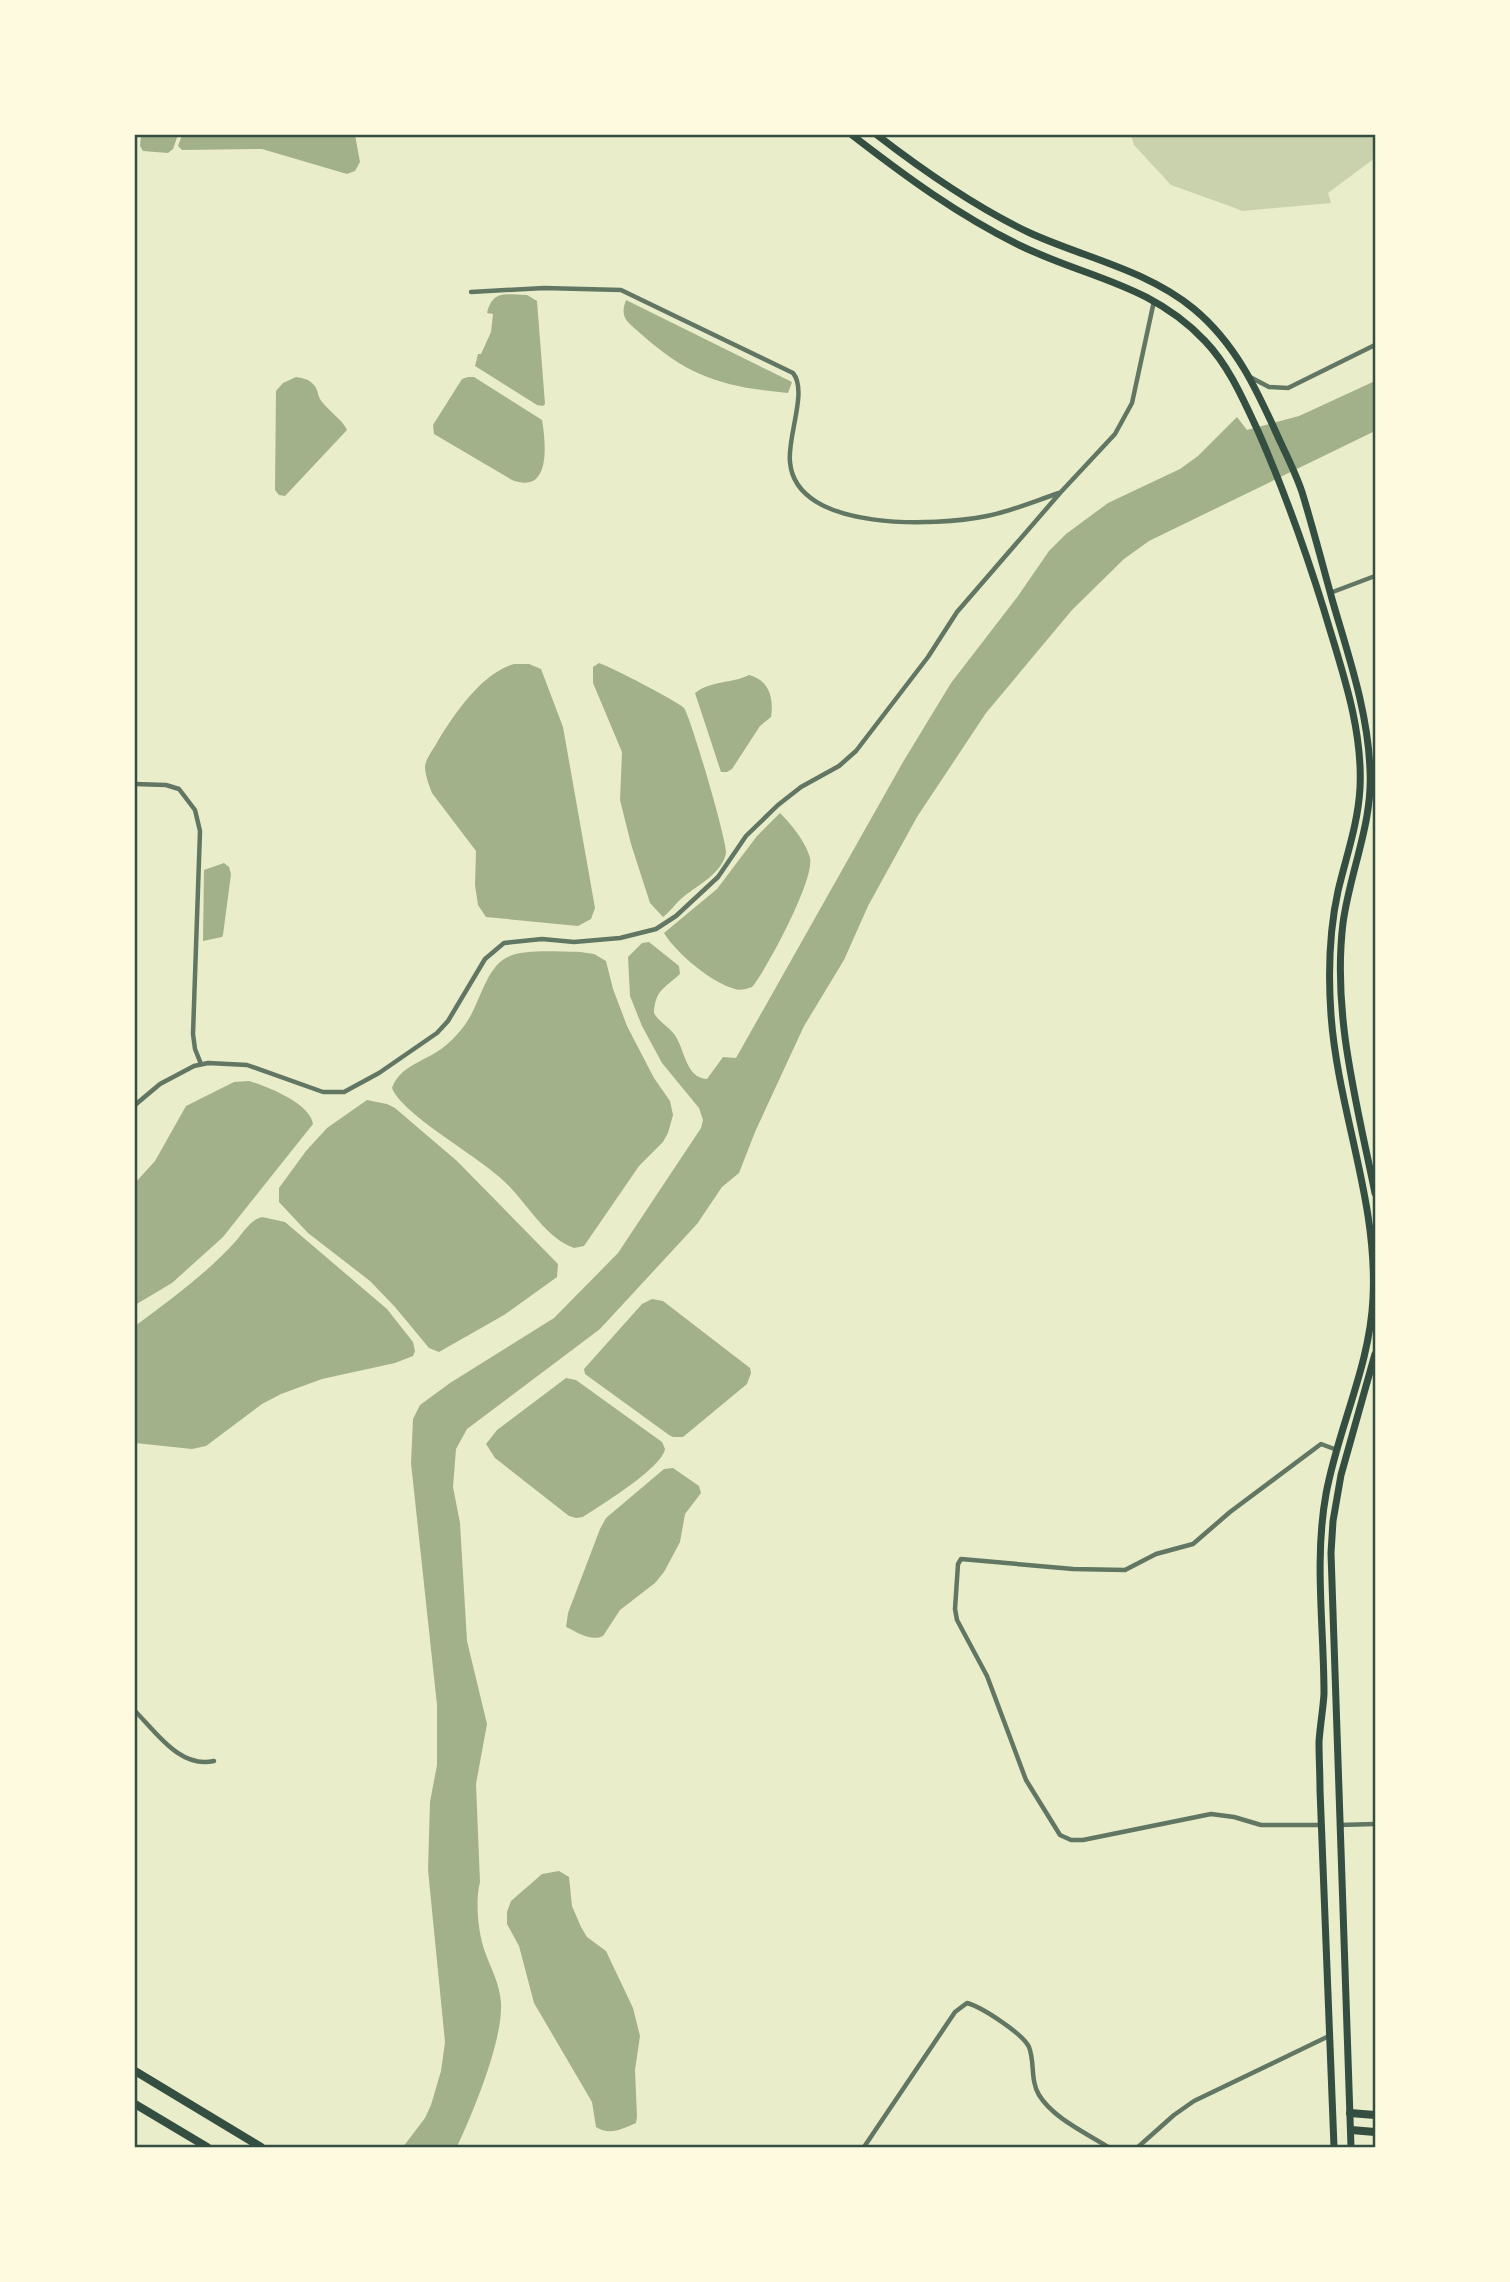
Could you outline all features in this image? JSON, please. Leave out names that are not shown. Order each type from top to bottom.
[{"type":"highway","points":[[135,2071],[261,2147]]},
{"type":"highway","points":[[135,2104],[207,2147]]},
{"type":"highway","points":[[1350,2113],[1375,2115]]},
{"type":"highway","points":[[1351,2130],[1375,2132]]},
{"type":"main road","points":[[852,135],[913,182],[969,219],[1025,248],[1155,300],[1186,323],[1213,349],[1246,404],[1287,495],[1353,714],[1360,764],[1359,800],[1334,910],[1329,974],[1336,1056],[1370,1223],[1373,1300],[1362,1364],[1326,1495],[1320,1553],[1324,1699],[1319,1739],[1334,2147]]},
{"type":"main road","points":[[877,135],[941,182],[987,210],[1031,233],[1133,273],[1174,293],[1219,333],[1250,377],[1260,397],[1301,489],[1363,712],[1370,756],[1373,792],[1343,921],[1340,974],[1346,1054],[1375,1193]]},
{"type":"main road","points":[[1351,2147],[1330,1581],[1333,1521],[1341,1475],[1375,1354]]},
{"type":"main road","points":[[1322,1825],[1339,1825]]},
{"type":"street","points":[[471,292],[544,288],[621,290],[793,373],[799,387],[789,451],[791,471],[804,493],[816,503],[833,510],[886,520],[951,520],[996,514],[1060,493]]},
{"type":"street","points":[[135,1105],[160,1084],[201,1064],[232,1062],[323,1092],[344,1092],[379,1073],[437,1033],[485,959],[504,943],[534,940],[600,941],[639,934],[667,923],[718,877],[746,836],[778,805],[801,787],[839,766],[856,751],[928,657],[957,612],[1115,434],[1127,414],[1155,300]]},
{"type":"street","points":[[1250,377],[1269,387],[1288,388],[1375,345]]},
{"type":"street","points":[[1330,593],[1375,576]]},
{"type":"street","points":[[135,784],[166,785],[179,789],[197,817],[200,831],[193,1034],[201,1064]]},
{"type":"street","points":[[1322,1825],[1261,1825],[1234,1817],[1210,1814],[1083,1840],[1071,1840],[1060,1835],[1026,1780],[987,1676],[957,1620],[955,1608],[958,1564],[961,1559],[1073,1569],[1125,1570],[1156,1554],[1193,1544],[1230,1511],[1321,1444],[1337,1450]]},
{"type":"street","points":[[135,1711],[181,1756],[194,1761],[214,1760]]},
{"type":"street","points":[[1339,1825],[1375,1824]]},
{"type":"street","points":[[864,2147],[955,2012],[967,2003],[982,2008],[1024,2040],[1030,2050],[1035,2085],[1042,2099],[1059,2116],[1108,2147]]},
{"type":"street","points":[[1138,2147],[1194,2101],[1329,2036]]},
{"type":"shaded area","points":[[141,135],[178,135],[173,149],[168,153],[143,151],[140,146]]},
{"type":"shaded area","points":[[182,135],[355,135],[360,162],[355,171],[347,174],[262,149],[182,150],[178,146]]},
{"type":"shaded area","points":[[1131,135],[1375,135],[1375,158],[1328,193],[1331,203],[1242,211],[1171,185],[1134,145]]},
{"type":"shaded area","points":[[507,294],[527,295],[537,301],[545,404],[543,406],[537,405],[475,366],[478,354],[481,354],[491,332],[493,314],[487,313],[493,300]]},
{"type":"shaded area","points":[[626,300],[792,382],[788,393],[745,387],[709,378],[676,361],[629,323],[624,316]]},
{"type":"shaded area","points":[[296,377],[314,385],[320,399],[347,430],[285,496],[279,495],[275,490],[276,391],[283,383]]},
{"type":"shaded area","points":[[474,377],[542,420],[545,453],[540,474],[534,480],[525,483],[512,480],[434,434],[433,425],[462,379]]},
{"type":"shaded area","points":[[1375,381],[1375,431],[1149,541],[1124,559],[1072,610],[986,713],[917,817],[868,906],[844,960],[804,1026],[739,1173],[722,1187],[697,1224],[600,1329],[467,1429],[456,1449],[453,1487],[460,1523],[467,1641],[487,1724],[476,1784],[480,1882],[478,1917],[483,1944],[499,1989],[500,2019],[486,2076],[457,2147],[403,2147],[425,2118],[431,2105],[441,2071],[445,2042],[428,1870],[430,1802],[437,1765],[437,1705],[411,1463],[413,1419],[420,1405],[450,1383],[554,1318],[618,1253],[701,1128],[703,1120],[699,1108],[662,1063],[642,1026],[630,996],[628,957],[642,943],[649,942],[679,966],[680,974],[665,986],[656,999],[654,1013],[678,1040],[694,1074],[707,1079],[723,1057],[736,1058],[903,762],[951,683],[1049,551],[1066,534],[1108,503],[1180,469],[1198,456],[1237,417],[1247,430],[1299,416]]},
{"type":"shaded area","points":[[599,663],[684,708],[701,755],[721,827],[726,853],[724,860],[708,879],[682,898],[663,917],[650,903],[631,844],[620,800],[622,752],[593,683],[593,667]]},
{"type":"shaded area","points":[[514,664],[529,664],[541,669],[563,727],[595,908],[591,919],[578,926],[486,917],[478,905],[475,885],[476,851],[432,793],[426,776],[425,766],[428,759],[458,710],[490,677]]},
{"type":"shaded area","points":[[749,675],[766,685],[772,703],[771,717],[760,726],[732,769],[721,772],[695,693],[708,686]]},
{"type":"shaded area","points":[[780,813],[805,846],[810,858],[810,869],[789,924],[768,962],[752,987],[737,990],[716,981],[695,966],[664,933],[717,889],[757,836]]},
{"type":"shaded area","points":[[224,863],[231,874],[223,935],[203,941],[204,870]]},
{"type":"shaded area","points":[[525,952],[594,954],[606,961],[627,1026],[654,1078],[670,1101],[673,1115],[663,1142],[639,1166],[584,1246],[574,1248],[546,1229],[497,1175],[411,1111],[392,1088],[401,1074],[438,1051],[457,1035],[470,1017],[491,973],[503,960]]},
{"type":"shaded area","points":[[249,1081],[297,1103],[305,1110],[313,1124],[223,1237],[172,1283],[135,1305],[135,1183],[155,1161],[186,1106],[234,1082]]},
{"type":"shaded area","points":[[367,1100],[395,1108],[457,1161],[558,1264],[557,1277],[504,1315],[439,1352],[429,1348],[370,1281],[308,1233],[279,1202],[279,1188],[306,1151],[327,1128]]},
{"type":"shaded area","points":[[262,1217],[285,1222],[387,1309],[413,1342],[413,1356],[395,1363],[322,1379],[281,1394],[262,1404],[206,1446],[192,1449],[135,1443],[135,1326],[200,1276],[250,1224]]},
{"type":"shaded area","points":[[652,1299],[663,1301],[750,1368],[747,1384],[683,1437],[669,1435],[585,1374],[584,1369],[642,1304]]},
{"type":"shaded area","points":[[566,1378],[576,1380],[662,1442],[665,1449],[661,1457],[642,1476],[583,1517],[576,1518],[569,1516],[495,1458],[486,1444],[497,1430]]},
{"type":"shaded area","points":[[673,1468],[699,1486],[701,1493],[685,1514],[680,1542],[664,1572],[655,1583],[620,1610],[603,1636],[589,1637],[566,1627],[568,1613],[606,1518],[664,1469]]},
{"type":"shaded area","points":[[559,1871],[569,1877],[572,1906],[581,1927],[587,1937],[606,1951],[633,2008],[640,2036],[635,2070],[636,2123],[616,2131],[596,2127],[592,2102],[534,2003],[519,1946],[507,1924],[511,1901],[542,1874]]}]
